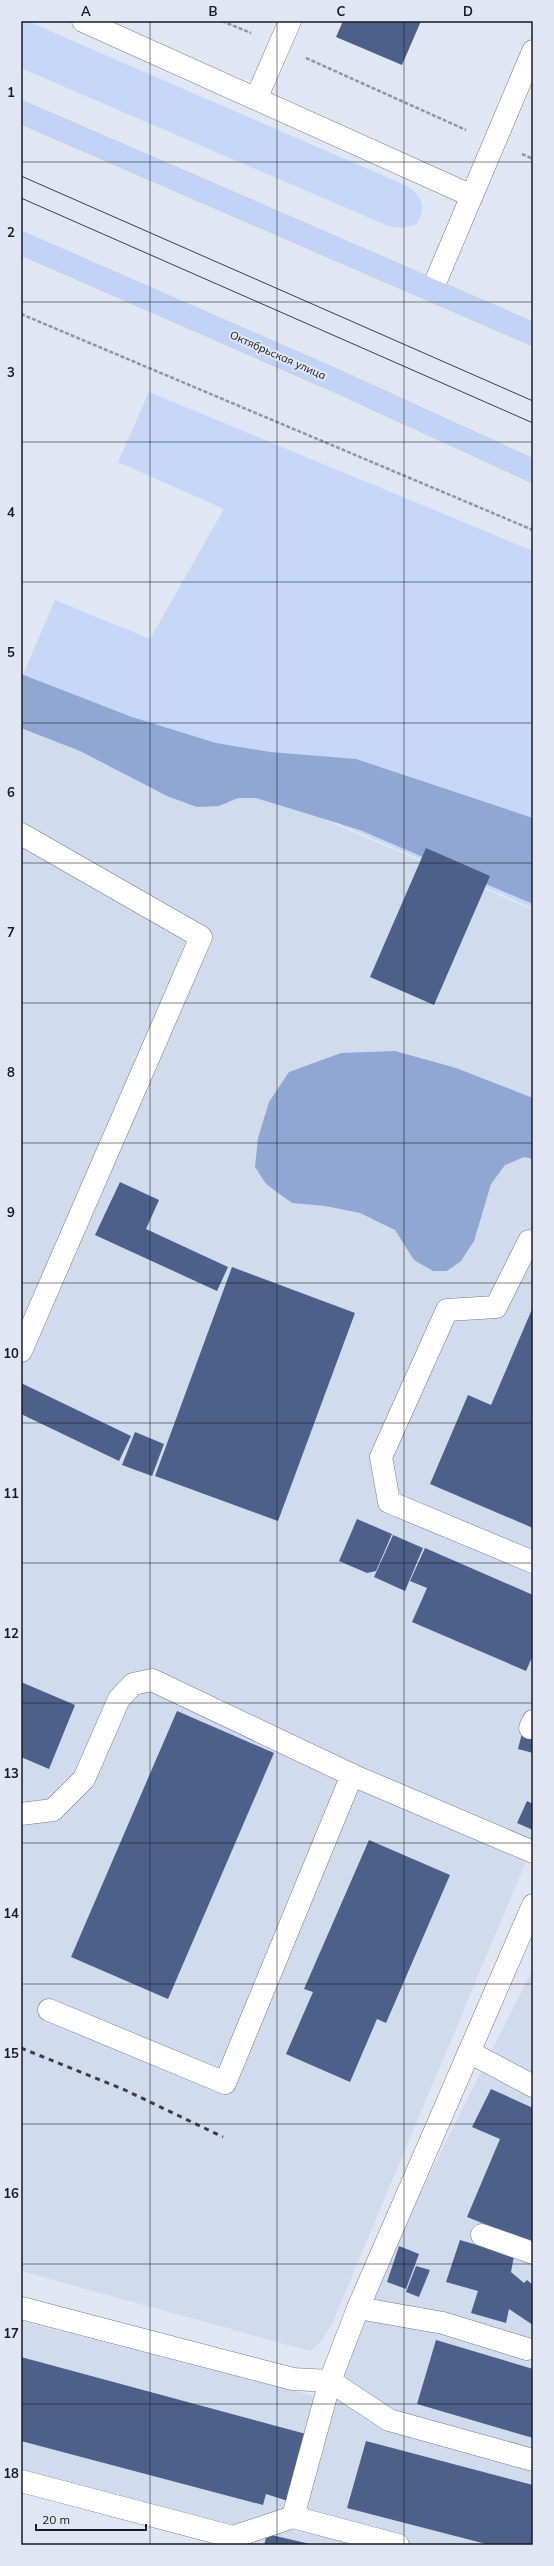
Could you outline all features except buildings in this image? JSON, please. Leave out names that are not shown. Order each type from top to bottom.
[{"type":"main road","points":[[21,112],[533,334]]},
{"type":"main road","name":"Октябрьская улица","points":[[21,243],[331,379],[533,471]]},
{"type":"street","points":[[83,21],[472,196]]},
{"type":"street","points":[[256,99],[290,21]]},
{"type":"street","points":[[432,290],[533,51]]},
{"type":"street","points":[[21,834],[201,936],[21,1351]]},
{"type":"street","points":[[533,1243],[529,1241],[496,1307],[447,1310],[381,1456],[389,1502],[533,1562]]},
{"type":"street","points":[[21,1814],[53,1810],[84,1779],[119,1700],[133,1684],[152,1680],[352,1775],[533,1852]]},
{"type":"street","points":[[49,2010],[225,2083],[352,1775]]},
{"type":"street","points":[[293,2517],[330,2381],[358,2308],[533,1905]]},
{"type":"street","points":[[469,2052],[533,2086]]},
{"type":"street","points":[[482,2235],[533,2253]]},
{"type":"street","points":[[21,2308],[294,2379],[330,2381],[389,2420],[533,2460]]},
{"type":"street","points":[[358,2308],[443,2323],[527,2349]]},
{"type":"street","points":[[21,2481],[233,2537],[293,2517],[398,2545]]},
{"type":"path","points":[[222,21],[533,159]]},
{"type":"path","points":[[21,314],[533,530]]},
{"type":"shaded area","points":[[21,21],[27,21],[407,186],[420,198],[422,207],[417,224],[402,228],[388,226],[21,68]]},
{"type":"shaded area","points":[[149,392],[533,551],[533,908],[21,686],[21,679],[55,600],[150,639],[224,509],[118,462]]},
{"type":"shaded area","points":[[21,674],[132,717],[216,743],[270,752],[356,759],[533,818],[533,904],[360,830],[256,798],[238,798],[219,806],[197,807],[167,796],[80,751],[21,728]]},
{"type":"shaded area","points":[[21,688],[533,910],[533,1845],[332,2324],[319,2344],[310,2351],[21,2271]]},
{"type":"shaded area","points":[[395,1051],[456,1068],[533,1098],[533,1159],[524,1157],[505,1165],[491,1184],[474,1241],[461,1261],[447,1271],[433,1271],[414,1260],[395,1230],[360,1213],[325,1206],[292,1203],[266,1184],[255,1167],[258,1138],[269,1102],[289,1072],[341,1053]]},
{"type":"shaded area","points":[[533,1968],[533,2545],[244,2545],[21,2488],[21,2321],[318,2397]]},
{"type":"tram line","points":[[21,176],[533,401]]},
{"type":"tram line","points":[[21,198],[533,423]]},
{"type":"railway","points":[[21,2048],[125,2090],[223,2137]]}]
